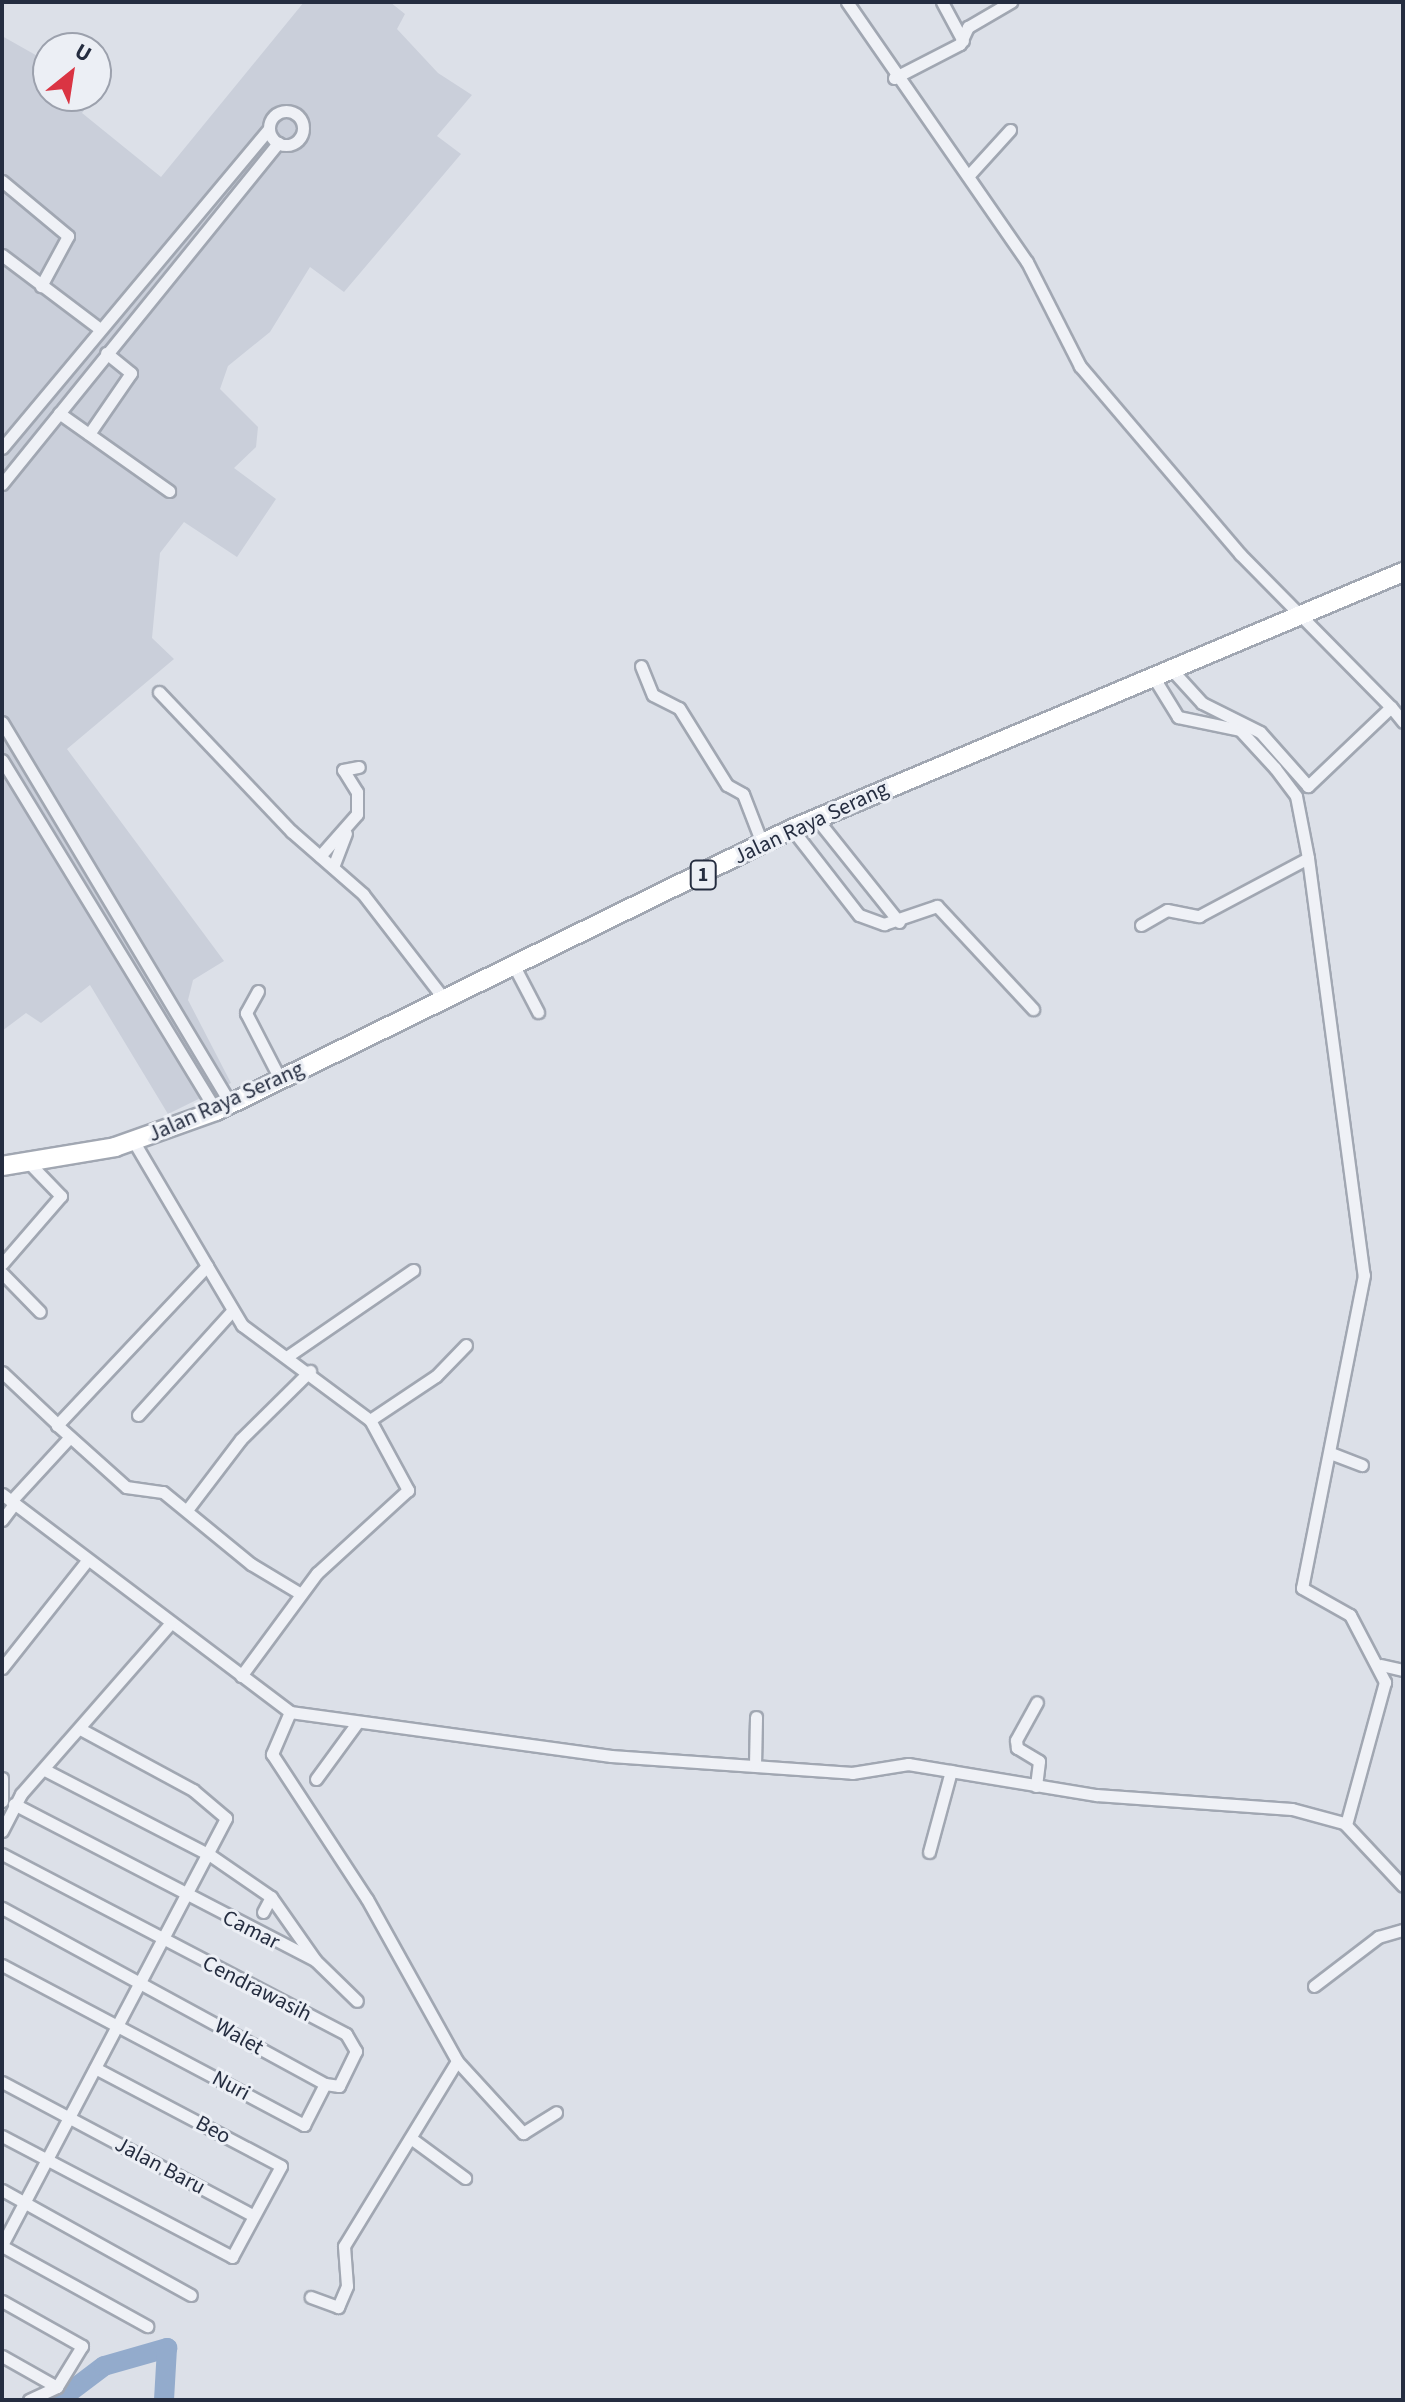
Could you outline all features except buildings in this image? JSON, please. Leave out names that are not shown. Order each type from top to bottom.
[{"type":"highway","name":"Jalan Raya Serang","points":[[2,1166],[30,1164],[134,1142],[223,1108],[816,818],[1302,618],[1403,572]]},
{"type":"street","points":[[847,2],[894,78],[969,175],[1027,262],[1070,354],[1302,618],[1403,722]]},
{"type":"street","points":[[942,2],[963,41]]},
{"type":"street","points":[[894,78],[963,41],[968,27],[1011,2]]},
{"type":"street","points":[[2,448],[280,112],[300,118],[299,139],[278,143],[117,338],[2,484]]},
{"type":"street","points":[[269,129],[278,143]]},
{"type":"street","points":[[969,175],[1010,130]]},
{"type":"street","points":[[2,181],[68,236],[41,286]]},
{"type":"street","points":[[2,255],[117,338]]},
{"type":"street","points":[[89,434],[131,373],[106,353]]},
{"type":"street","points":[[59,413],[169,491]]},
{"type":"street","points":[[641,666],[653,695],[679,708],[724,782],[743,794],[762,843]]},
{"type":"street","points":[[1172,670],[1202,703],[1260,732],[1308,786],[1391,707]]},
{"type":"street","points":[[1154,678],[1178,717],[1240,730],[1275,768],[1296,796],[1308,858],[1364,1275],[1333,1454],[1302,1588],[1350,1615],[1381,1665],[1383,1692],[1346,1825]]},
{"type":"street","points":[[159,692],[320,856],[363,894],[445,1000]]},
{"type":"street","points":[[2,722],[7,742],[223,1108]]},
{"type":"street","points":[[2,760],[223,1108]]},
{"type":"street","points":[[333,867],[360,803],[343,770],[359,767]]},
{"type":"street","points":[[816,818],[899,922]]},
{"type":"street","points":[[792,829],[859,915],[899,922],[934,906],[943,909],[1033,1009]]},
{"type":"street","points":[[320,856],[346,833]]},
{"type":"street","points":[[1141,925],[1167,910],[1199,916],[1308,858]]},
{"type":"street","points":[[514,966],[538,1012]]},
{"type":"street","points":[[258,991],[246,1013],[280,1079]]},
{"type":"street","points":[[134,1142],[231,1312],[370,1420],[408,1490],[335,1554],[301,1594],[241,1676]]},
{"type":"street","points":[[2,1264],[61,1196],[30,1164]]},
{"type":"street","points":[[56,1423],[207,1266]]},
{"type":"street","points":[[288,1356],[413,1270]]},
{"type":"street","points":[[2,1273],[40,1312]]},
{"type":"street","points":[[138,1415],[231,1312]]},
{"type":"street","points":[[370,1420],[436,1376],[466,1345]]},
{"type":"street","points":[[187,1510],[241,1439],[310,1371]]},
{"type":"street","points":[[2,1372],[56,1423],[68,1439],[126,1487],[163,1492],[251,1564],[301,1594]]},
{"type":"street","points":[[2,1520],[9,1500],[68,1439]]},
{"type":"street","points":[[1333,1454],[1362,1465]]},
{"type":"street","points":[[9,1500],[169,1625],[290,1712],[611,1756],[852,1773],[908,1764],[1036,1786],[1292,1809],[1346,1825],[1403,1886]]},
{"type":"street","points":[[2,1668],[86,1562]]},
{"type":"street","points":[[8,1802],[45,1770],[82,1730],[169,1625]]},
{"type":"street","points":[[1381,1665],[1403,1670]]},
{"type":"street","points":[[1036,1786],[1039,1761],[1016,1740],[1037,1702]]},
{"type":"street","points":[[290,1712],[272,1754],[367,1899],[457,2061],[523,2133],[556,2112]]},
{"type":"street","points":[[755,1765],[756,1717]]},
{"type":"street","points":[[316,1779],[357,1723]]},
{"type":"street","points":[[82,1730],[222,1808],[226,1818],[210,1855],[2,2246],[147,2326]]},
{"type":"street","points":[[45,1770],[210,1855],[271,1897],[316,1961],[357,2001]]},
{"type":"street","points":[[929,1852],[951,1771]]},
{"type":"street","points":[[2,1778],[8,1802],[2,1831]]},
{"type":"street","name":"Camar","points":[[8,1802],[316,1961]]},
{"type":"street","name":"Cendrawasih","points":[[2,1854],[349,2037],[356,2051],[339,2086]]},
{"type":"street","points":[[263,1912],[271,1897]]},
{"type":"street","name":"Walet","points":[[2,1908],[325,2084],[339,2086]]},
{"type":"street","points":[[1314,1986],[1378,1937],[1403,1930]]},
{"type":"street","points":[[2,1965],[118,2026]]},
{"type":"street","name":"Nuri","points":[[118,2026],[304,2125],[325,2084]]},
{"type":"street","points":[[311,2297],[338,2307],[347,2286],[344,2246],[457,2061]]},
{"type":"street","name":"Beo","points":[[95,2068],[279,2164],[252,2215]]},
{"type":"street","name":"Jalan Baru","points":[[2,2082],[252,2215]]},
{"type":"street","points":[[2,2136],[228,2260],[252,2215]]},
{"type":"street","points":[[412,2139],[465,2178]]},
{"type":"street","points":[[2,2190],[191,2295]]},
{"type":"street","points":[[2,2301],[82,2346],[57,2387],[29,2400]]},
{"type":"street","points":[[2,2356],[57,2387]]},
{"type":"shaded area","points":[[304,2],[390,2],[405,14],[397,29],[438,73],[472,95],[437,136],[461,154],[344,292],[310,267],[270,332],[228,366],[220,389],[258,427],[256,447],[234,468],[276,499],[237,557],[184,522],[160,553],[152,638],[174,659],[67,749],[224,961],[193,980],[188,1000],[231,1083],[168,1114],[90,985],[41,1023],[26,1013],[2,1031],[2,36],[32,53],[32,112],[83,112],[161,177]]},
{"type":"waterway","points":[[59,2400],[104,2366],[167,2348],[164,2400]]}]
